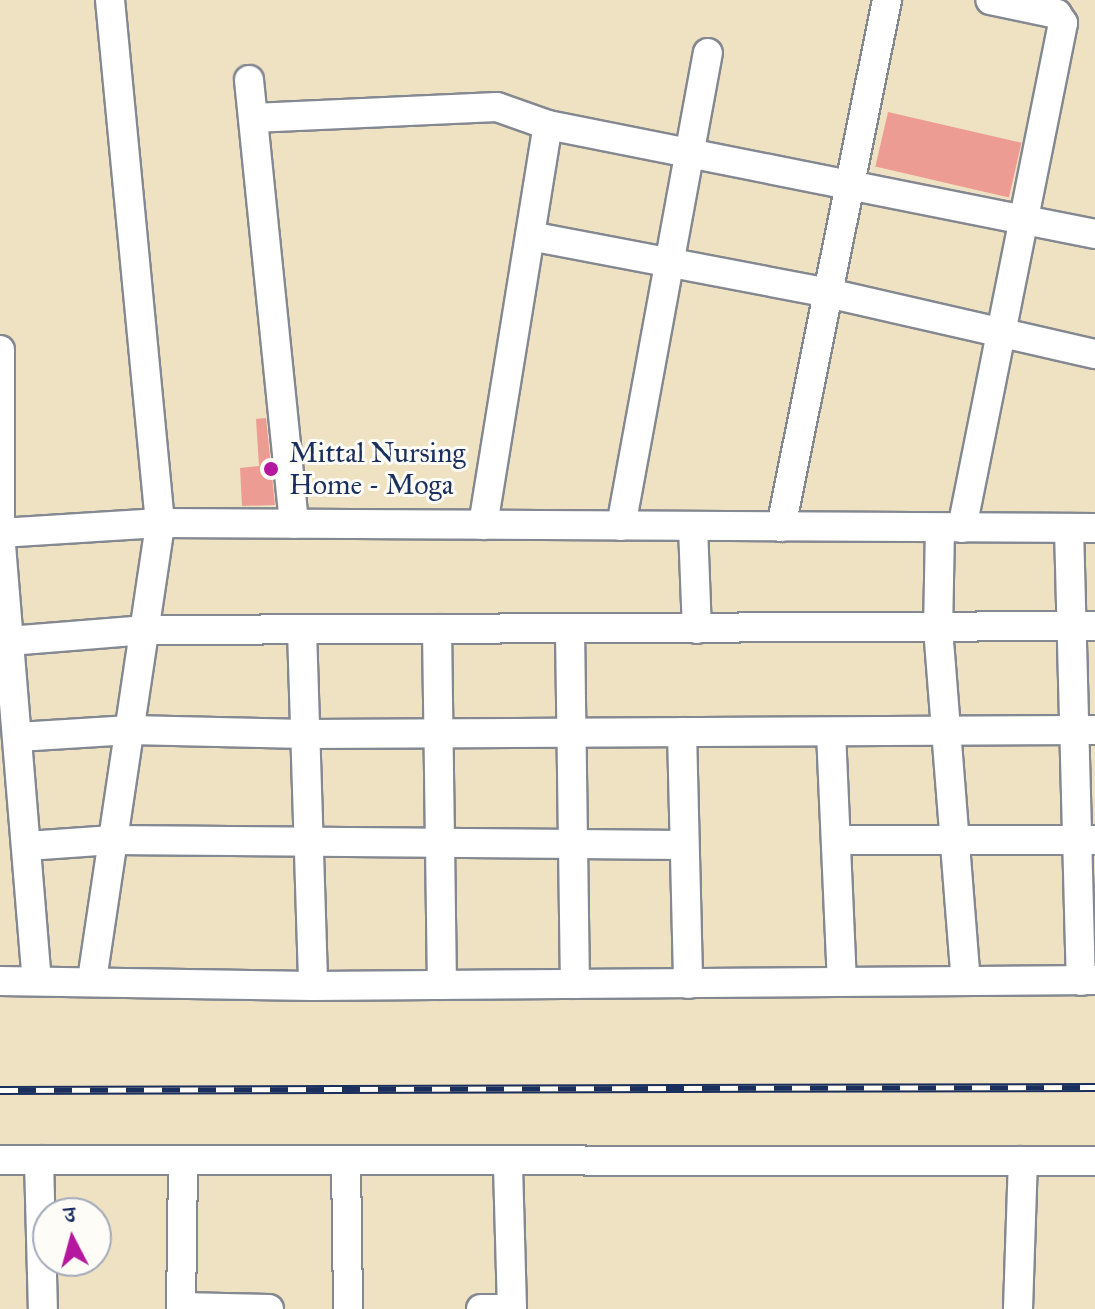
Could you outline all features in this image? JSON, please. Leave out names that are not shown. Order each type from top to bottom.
[{"type":"street","points":[[92,980],[160,523],[110,0]]},
{"type":"street","points":[[781,527],[887,0]]},
{"type":"street","points":[[966,981],[938,628],[951,528],[1000,332],[1063,19],[990,0]]},
{"type":"street","points":[[621,526],[693,152],[708,53]]},
{"type":"street","points":[[249,80],[294,524]]},
{"type":"street","points":[[253,118],[497,107],[548,125],[850,181],[1095,234]]},
{"type":"street","points":[[483,525],[548,125]]},
{"type":"street","points":[[530,236],[828,293],[1095,354]]},
{"type":"street","points":[[0,350],[0,533],[37,980]]},
{"type":"street","points":[[0,533],[160,523],[1082,528],[1088,980],[313,986],[92,980],[0,981]]},
{"type":"street","points":[[693,527],[697,629]]},
{"type":"street","points":[[9,641],[145,630],[1083,626]]},
{"type":"street","points":[[437,629],[442,985]]},
{"type":"street","points":[[570,629],[575,984]]},
{"type":"street","points":[[302,630],[313,986]]},
{"type":"street","points":[[18,737],[130,730],[439,734],[1084,730]]},
{"type":"street","points":[[682,732],[682,845],[688,984]]},
{"type":"street","points":[[831,732],[842,982]]},
{"type":"street","points":[[27,846],[113,840],[682,845]]},
{"type":"street","points":[[836,840],[1086,840]]},
{"type":"street","points":[[0,1160],[1095,1161]]},
{"type":"street","points":[[39,1160],[43,1309]]},
{"type":"street","points":[[183,1161],[181,1308],[269,1309]]},
{"type":"street","points":[[346,1161],[348,1309]]},
{"type":"street","points":[[1018,1309],[1023,1161]]},
{"type":"street","points":[[481,1309],[512,1309],[508,1162]]},
{"type":"building","points":[[888,112],[1021,143],[1009,197],[875,167]]},
{"type":"building","points":[[266,418],[275,505],[242,506],[240,468],[259,466],[256,419]]},
{"type":"railway","points":[[0,1090],[1095,1087]]},
{"type":"place","name":"Mittal Nursing Home - Moga","points":[[271,469]]}]
